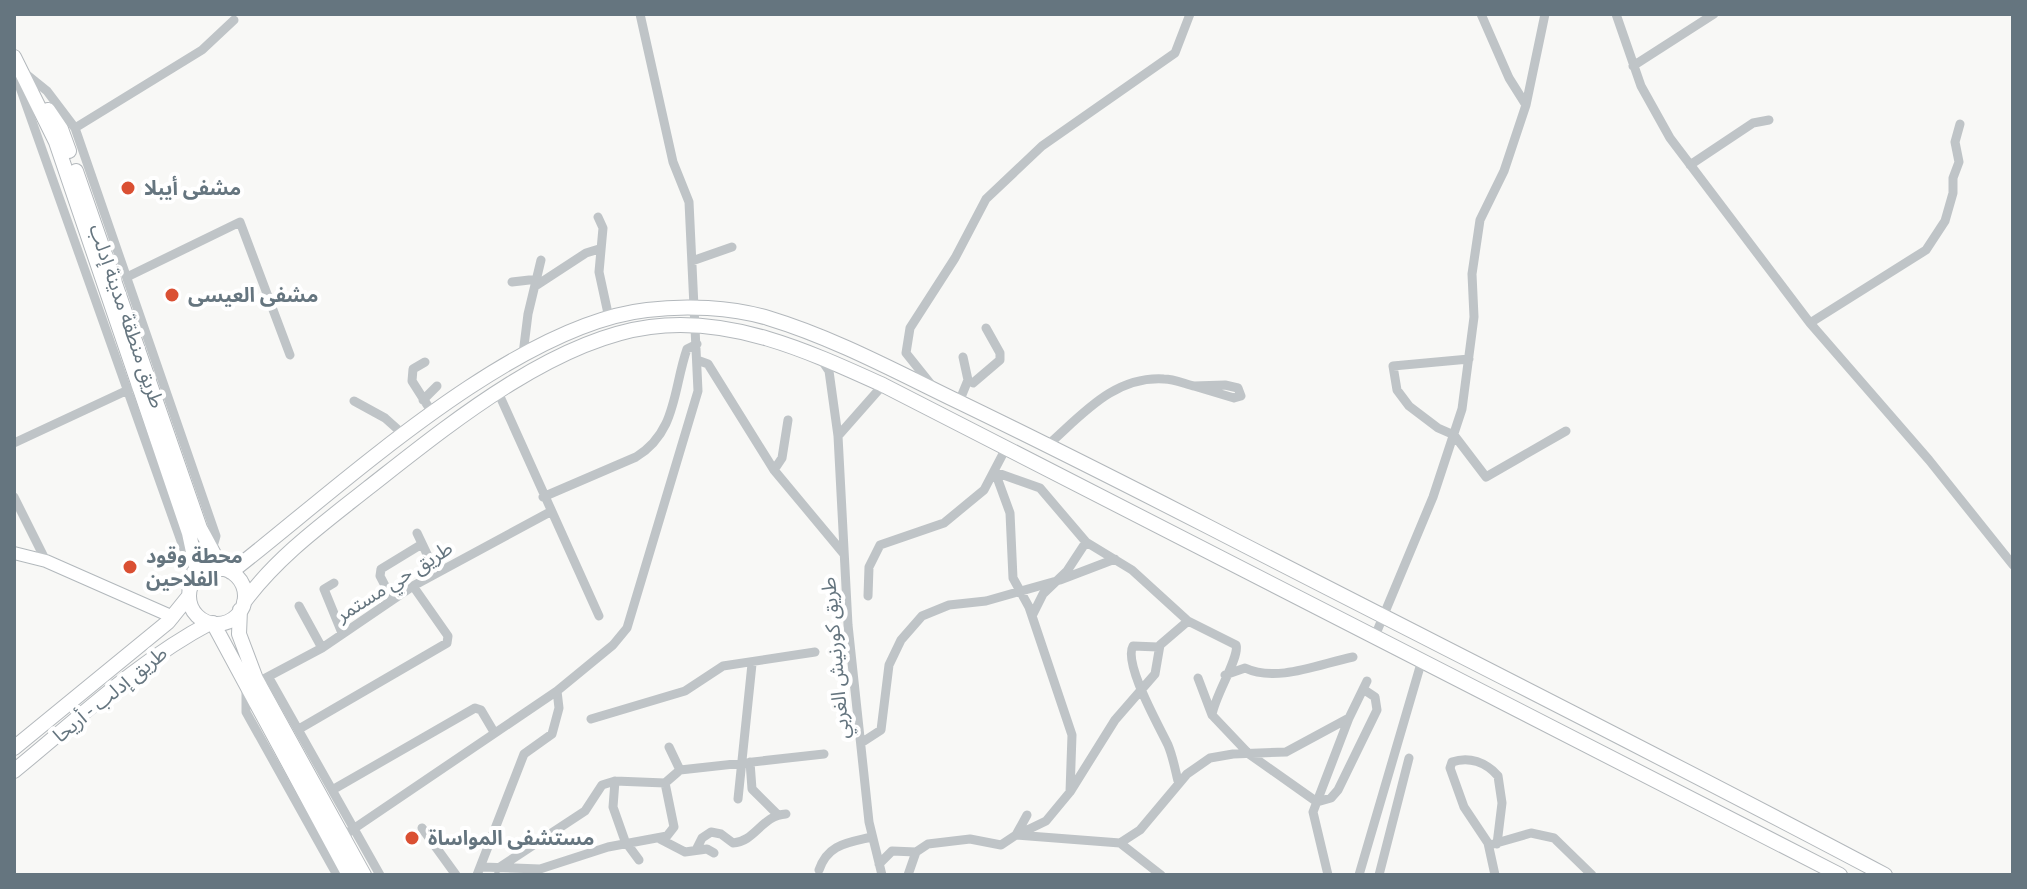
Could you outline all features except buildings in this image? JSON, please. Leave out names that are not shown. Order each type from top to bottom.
[{"type":"main road","name":"طريق منطقة مدينة إدلب","points":[[17,63],[61,129],[200,528],[226,570]]},
{"type":"main road","name":"طريق منطقة مدينة إدلب","points":[[17,63],[56,142],[189,533],[196,577]]},
{"type":"main road","points":[[226,570],[433,414],[523,354],[593,321],[644,310],[693,307],[765,317],[865,355],[1049,444],[1634,742],[1885,875]]},
{"type":"main road","points":[[212,623],[229,621],[267,570],[431,439],[549,361],[614,336],[649,327],[743,330],[819,356],[883,385],[1840,875]]},
{"type":"main road","points":[[349,875],[257,683],[239,634],[241,583],[226,570],[211,569],[196,577],[189,596],[197,615],[212,623],[257,683],[348,831],[364,875]]},
{"type":"main road","name":"طريق إدلب - أريحا","points":[[14,748],[173,617],[189,596]]},
{"type":"main road","name":"طريق إدلب - أريحا","points":[[14,771],[140,669],[179,640],[212,623]]},
{"type":"street","points":[[348,831],[557,691],[613,645],[627,628],[698,391],[689,202],[673,162],[640,14]]},
{"type":"street","points":[[938,392],[906,353],[910,328],[955,258],[986,199],[1052,137],[1175,53],[1190,14]]},
{"type":"street","points":[[1481,14],[1509,78],[1526,105]]},
{"type":"street","points":[[1375,636],[1433,497],[1462,409],[1474,317],[1472,274],[1480,220],[1504,171],[1526,105],[1545,14]]},
{"type":"street","points":[[1616,14],[1633,66],[1670,138],[1810,323],[1929,460],[2013,565]]},
{"type":"street","points":[[1633,66],[1714,14]]},
{"type":"street","points":[[75,128],[202,50],[234,20]]},
{"type":"street","points":[[17,63],[47,91],[75,128],[129,276],[216,536],[212,550]]},
{"type":"street","points":[[17,63],[17,79],[196,577]]},
{"type":"street","points":[[1690,165],[1753,123],[1769,120]]},
{"type":"street","points":[[1810,323],[1926,250],[1945,221],[1953,193],[1953,178],[1959,162],[1955,142],[1960,124]]},
{"type":"street","points":[[598,217],[603,228],[599,272],[609,318]]},
{"type":"street","points":[[129,276],[240,222],[290,355]]},
{"type":"street","points":[[692,261],[732,247]]},
{"type":"street","points":[[512,282],[538,282],[586,253],[599,249]]},
{"type":"street","points":[[523,354],[528,314],[541,260]]},
{"type":"street","points":[[968,380],[973,383],[1000,360],[1000,353],[986,328]]},
{"type":"street","points":[[543,497],[636,457],[650,447],[669,420],[687,349],[697,344]]},
{"type":"street","name":"طريق كورنيش الغربي","points":[[819,356],[829,371],[838,436],[844,554],[861,743],[872,837],[880,870]]},
{"type":"street","points":[[959,402],[968,380],[963,357]]},
{"type":"street","points":[[1469,359],[1393,366],[1397,390],[1409,406],[1438,428],[1454,435],[1486,477],[1566,431]]},
{"type":"street","points":[[697,360],[708,364],[774,470],[844,554]]},
{"type":"street","points":[[425,362],[412,374],[433,414]]},
{"type":"street","points":[[1049,444],[1116,387],[1166,378],[1194,386]]},
{"type":"street","points":[[838,436],[883,385]]},
{"type":"street","points":[[423,400],[437,386]]},
{"type":"street","points":[[14,443],[130,389]]},
{"type":"street","points":[[498,392],[599,616]]},
{"type":"street","points":[[354,401],[385,418],[404,435]]},
{"type":"street","points":[[774,470],[782,458],[788,420]]},
{"type":"street","points":[[868,596],[869,567],[880,545],[944,523],[979,494],[995,472],[1006,448]]},
{"type":"street","points":[[995,472],[1040,488],[1086,542],[1138,575],[1188,621],[1236,645],[1237,656],[1225,675],[1212,715]]},
{"type":"street","points":[[995,472],[1010,513],[1011,570],[1032,616],[1072,735],[1070,792]]},
{"type":"street","points":[[14,497],[46,561]]},
{"type":"street","name":"طريق حي مستمر","points":[[257,683],[322,648],[413,586],[550,512]]},
{"type":"street","points":[[417,533],[436,573]]},
{"type":"street","points":[[1032,616],[1043,594],[1060,580],[1086,542]]},
{"type":"street","points":[[392,599],[380,576],[381,569],[422,544]]},
{"type":"street","points":[[14,553],[26,553],[46,561],[173,617]]},
{"type":"street","points":[[861,743],[881,730],[889,665],[901,640],[922,616],[949,605],[986,601],[1060,580],[1115,559]]},
{"type":"street","points":[[334,583],[324,589],[342,633]]},
{"type":"street","points":[[299,729],[447,643],[448,636],[413,586]]},
{"type":"street","points":[[299,606],[322,648]]},
{"type":"street","points":[[880,870],[892,851],[916,852],[928,844],[970,839],[1001,845],[1046,821],[1070,792],[1115,720],[1142,692],[1156,671],[1158,647],[1188,621]]},
{"type":"street","points":[[1158,647],[1136,645],[1130,651],[1142,692],[1169,749],[1178,781]]},
{"type":"street","points":[[591,719],[685,691],[723,666],[815,652]]},
{"type":"street","points":[[1225,675],[1245,668],[1261,676],[1284,673],[1353,657]]},
{"type":"street","points":[[1359,875],[1422,660]]},
{"type":"street","points":[[738,799],[746,762],[752,664]]},
{"type":"street","points":[[1198,678],[1212,715],[1249,754],[1317,802]]},
{"type":"street","points":[[337,875],[246,712],[257,683],[299,729],[334,789],[348,831],[380,875]]},
{"type":"street","points":[[1317,802],[1331,798],[1338,790],[1377,710],[1377,700],[1365,685],[1317,802],[1313,824],[1324,848],[1328,875]]},
{"type":"street","points":[[557,691],[560,695],[559,712],[552,734],[523,757],[480,871],[541,872],[627,845],[660,839],[674,827],[665,783]]},
{"type":"street","points":[[334,789],[475,708],[481,710],[494,732]]},
{"type":"street","points":[[1120,843],[1140,830],[1178,781],[1210,758],[1286,752],[1349,718]]},
{"type":"street","points":[[669,747],[680,770]]},
{"type":"street","points":[[497,869],[592,804],[602,785],[615,781],[665,783],[680,770],[824,754]]},
{"type":"street","points":[[1379,875],[1409,758]]},
{"type":"street","points":[[1492,844],[1464,807],[1450,768],[1452,762],[1466,759],[1480,763],[1498,776],[1502,803],[1492,844],[1495,875]]},
{"type":"street","points":[[696,850],[705,834],[716,831],[733,843],[741,843],[760,825],[782,814],[752,789],[746,762]]},
{"type":"street","points":[[615,781],[612,803],[627,845],[639,860]]},
{"type":"street","points":[[592,804],[612,803]]},
{"type":"street","points":[[1016,835],[1027,815]]},
{"type":"street","points":[[422,828],[456,875]]},
{"type":"street","points":[[1492,844],[1531,833],[1554,838],[1592,875]]},
{"type":"street","points":[[1016,835],[1120,843],[1161,875]]},
{"type":"street","points":[[819,870],[823,857],[833,847],[872,837]]},
{"type":"street","points":[[660,839],[685,852],[707,849],[714,853]]},
{"type":"street","points":[[908,875],[916,852]]},
{"type":"street","points":[[1318,875],[1324,863]]},
{"type":"place","name":"مشفى أيبلا","points":[[128,188]]},
{"type":"place","name":"مشفى العيسى","points":[[172,295]]},
{"type":"place","name":"محطة وقود الفلاحين","points":[[130,567]]},
{"type":"place","name":"مستشفى المواساة","points":[[412,838]]}]
